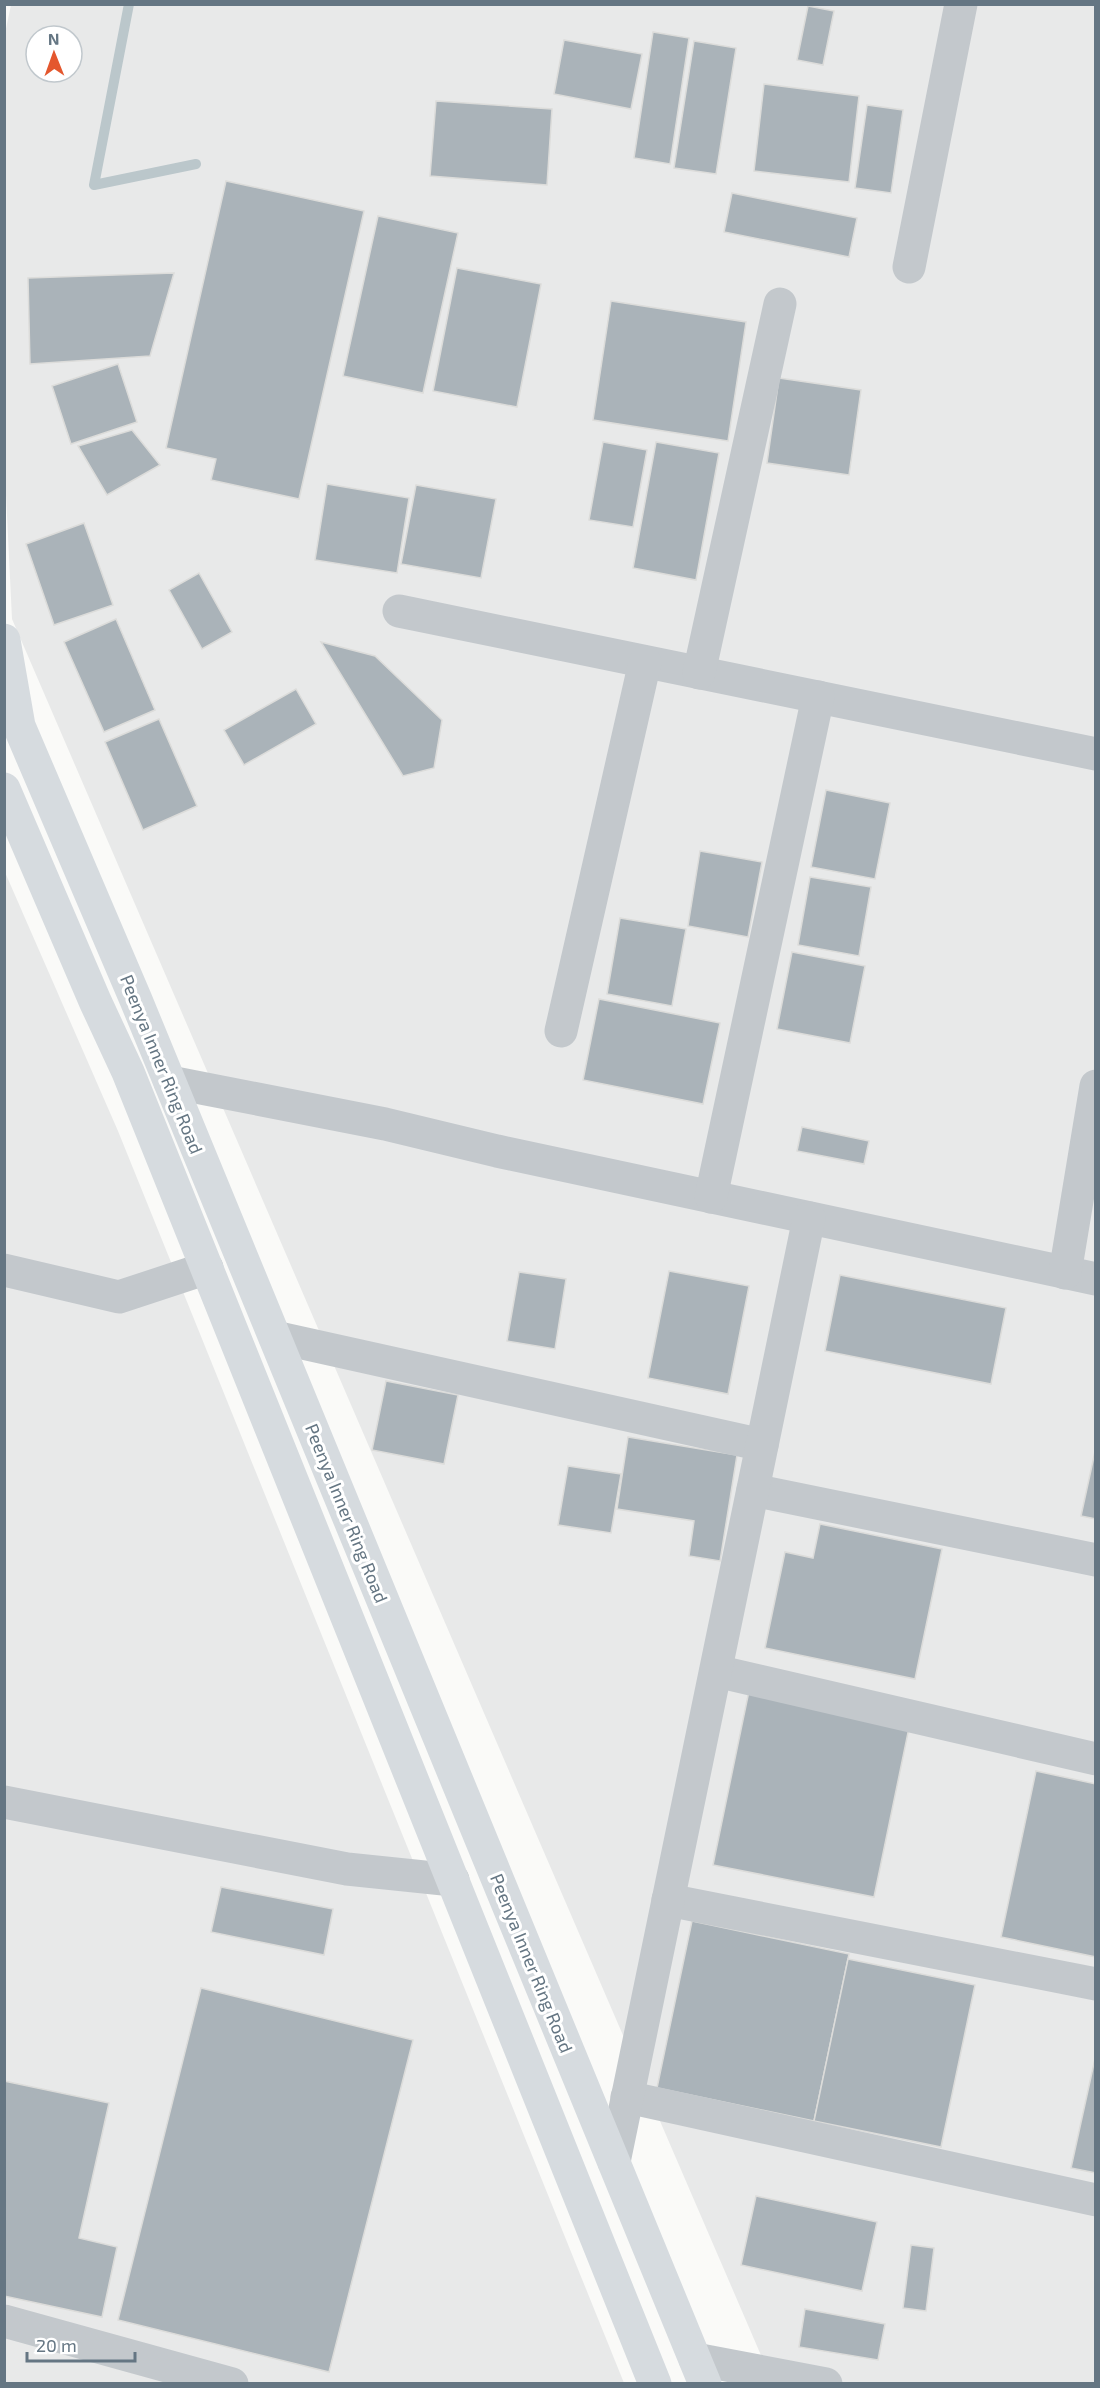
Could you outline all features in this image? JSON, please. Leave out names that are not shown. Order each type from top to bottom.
[{"type":"main road","name":"Peenya Inner Ring Road","points":[[4,640],[19,726],[170,1082],[700,2372]]},
{"type":"main road","name":"Peenya Inner Ring Road","points":[[4,789],[94,1001],[128,1072],[655,2384]]},
{"type":"street","points":[[909,267],[961,4]]},
{"type":"street","points":[[699,673],[780,304]]},
{"type":"street","points":[[399,612],[1095,754]]},
{"type":"street","points":[[561,1031],[645,662]]},
{"type":"street","points":[[711,1197],[818,697]]},
{"type":"street","points":[[170,1082],[385,1124],[497,1151],[1080,1276],[1095,1086]]},
{"type":"street","points":[[614,2162],[809,1218]]},
{"type":"street","points":[[4,1270],[119,1297],[207,1268]]},
{"type":"street","points":[[275,1337],[762,1445]]},
{"type":"street","points":[[753,1491],[1095,1560]]},
{"type":"street","points":[[716,1671],[1095,1759]]},
{"type":"street","points":[[4,1802],[347,1869],[453,1880]]},
{"type":"street","points":[[668,1900],[1095,1984]]},
{"type":"street","points":[[627,2097],[1095,2200]]},
{"type":"street","points":[[4,2321],[232,2384]]},
{"type":"street","points":[[700,2372],[826,2384]]},
{"type":"shaded area","points":[[11,5],[1095,5],[1095,2383],[773,2383],[12,619],[4,453],[4,38]]},
{"type":"shaded area","points":[[4,870],[118,1131],[624,2383],[5,2383]]},
{"type":"building","points":[[808,6],[834,11],[823,65],[797,60]]},
{"type":"building","points":[[653,32],[689,38],[670,164],[634,158]]},
{"type":"building","points":[[564,40],[642,54],[631,109],[554,94]]},
{"type":"building","points":[[694,41],[736,48],[716,174],[674,168]]},
{"type":"building","points":[[764,84],[859,96],[849,182],[754,171]]},
{"type":"building","points":[[436,101],[552,109],[547,185],[430,176]]},
{"type":"building","points":[[867,105],[903,110],[891,193],[855,188]]},
{"type":"building","points":[[226,181],[364,211],[299,499],[211,480],[216,459],[166,448]]},
{"type":"building","points":[[732,193],[857,218],[849,257],[724,232]]},
{"type":"building","points":[[378,216],[458,233],[423,393],[343,376]]},
{"type":"building","points":[[457,268],[541,284],[517,407],[433,391]]},
{"type":"building","points":[[174,273],[150,356],[30,364],[28,278]]},
{"type":"building","points":[[611,301],[746,322],[728,441],[593,420]]},
{"type":"building","points":[[118,364],[137,422],[71,444],[52,386]]},
{"type":"building","points":[[779,378],[861,390],[849,475],[767,463]]},
{"type":"building","points":[[132,430],[160,465],[107,495],[78,446]]},
{"type":"building","points":[[603,442],[647,450],[633,527],[589,520]]},
{"type":"building","points":[[656,442],[719,453],[696,580],[633,568]]},
{"type":"building","points":[[327,484],[409,498],[397,573],[315,560]]},
{"type":"building","points":[[416,485],[496,499],[481,578],[401,564]]},
{"type":"building","points":[[84,523],[113,605],[54,625],[26,544]]},
{"type":"building","points":[[199,573],[232,632],[202,649],[169,590]]},
{"type":"building","points":[[116,619],[155,710],[104,732],[64,642]]},
{"type":"building","points":[[321,642],[375,656],[442,720],[434,768],[403,776]]},
{"type":"building","points":[[296,689],[316,724],[244,765],[224,730]]},
{"type":"building","points":[[159,719],[197,806],[143,830],[105,742]]},
{"type":"building","points":[[826,790],[890,803],[875,879],[811,867]]},
{"type":"building","points":[[700,851],[762,862],[748,937],[688,926]]},
{"type":"building","points":[[810,877],[871,887],[859,956],[798,945]]},
{"type":"building","points":[[620,918],[686,929],[672,1006],[607,994]]},
{"type":"building","points":[[792,952],[865,966],[850,1043],[777,1029]]},
{"type":"building","points":[[599,999],[720,1023],[703,1104],[583,1080]]},
{"type":"building","points":[[802,1127],[869,1141],[864,1164],[797,1151]]},
{"type":"building","points":[[669,1271],[749,1286],[728,1394],[648,1378]]},
{"type":"building","points":[[519,1272],[566,1279],[555,1349],[507,1341]]},
{"type":"building","points":[[840,1275],[1006,1308],[991,1384],[825,1351]]},
{"type":"building","points":[[386,1381],[458,1395],[444,1464],[372,1450]]},
{"type":"building","points":[[628,1437],[737,1455],[720,1561],[689,1556],[694,1521],[617,1509]]},
{"type":"building","points":[[1096,1447],[1096,1519],[1081,1516]]},
{"type":"building","points":[[568,1466],[621,1474],[611,1533],[558,1525]]},
{"type":"building","points":[[820,1524],[942,1549],[915,1679],[765,1648],[785,1552],[813,1558]]},
{"type":"building","points":[[749,1691],[910,1723],[874,1897],[713,1865]]},
{"type":"building","points":[[1036,1771],[1096,1784],[1096,1957],[1001,1937]]},
{"type":"building","points":[[221,1887],[333,1909],[324,1955],[211,1932]]},
{"type":"building","points":[[692,1921],[849,1954],[814,2121],[657,2088]]},
{"type":"building","points":[[848,1959],[975,1985],[941,2147],[814,2121]]},
{"type":"building","points":[[201,1988],[413,2040],[329,2372],[118,2320]]},
{"type":"building","points":[[1096,2054],[1096,2173],[1071,2168]]},
{"type":"building","points":[[4,2081],[109,2103],[79,2238],[117,2247],[102,2317],[4,2296]]},
{"type":"building","points":[[756,2196],[877,2222],[862,2291],[741,2265]]},
{"type":"building","points":[[911,2245],[934,2248],[926,2311],[903,2308]]},
{"type":"building","points":[[805,2309],[885,2324],[878,2360],[799,2347]]},
{"type":"waterway","points":[[129,4],[94,185],[196,164]]}]
